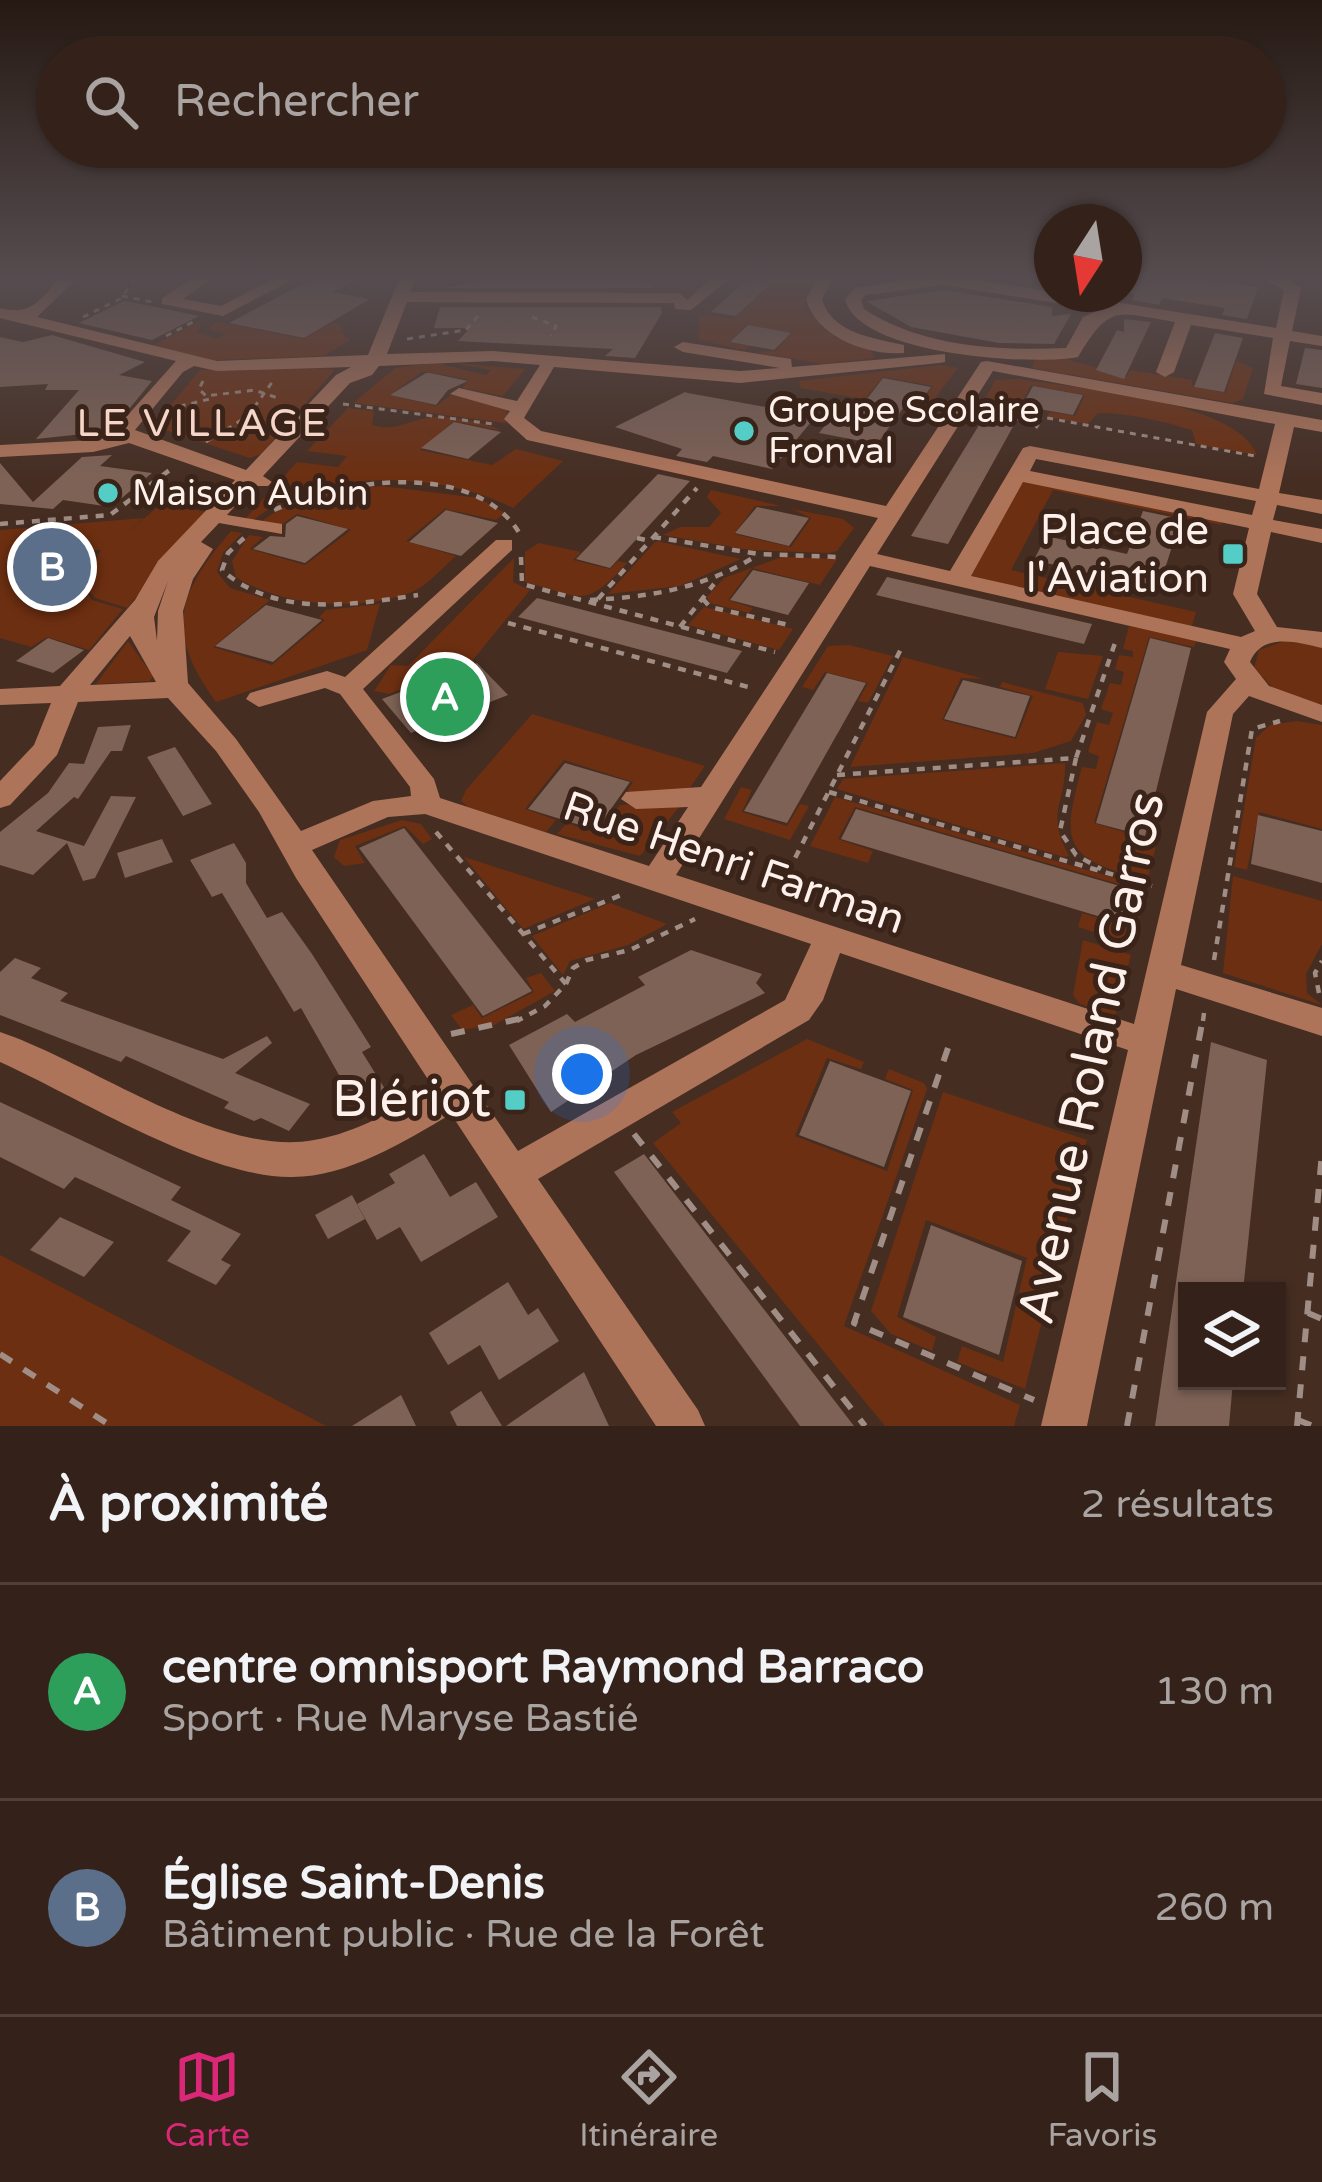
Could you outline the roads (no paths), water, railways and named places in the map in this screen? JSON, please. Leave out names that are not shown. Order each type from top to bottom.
[{"type":"street","points":[[117,346],[182,365],[510,357],[740,377],[939,358]]},
{"type":"street","points":[[0,798],[47,749],[68,694],[145,603],[166,566],[338,403],[375,360],[381,346]]},
{"type":"street","points":[[873,346],[894,362]]},
{"type":"street","points":[[882,346],[1322,425]]},
{"type":"street","points":[[966,346],[1026,357],[1072,353],[1076,346]]},
{"type":"street","points":[[1165,372],[1175,346]]},
{"type":"street","points":[[1280,346],[1270,390],[1322,399]]},
{"type":"street","points":[[677,374],[682,347],[808,371]]},
{"type":"street","points":[[421,359],[481,376]]},
{"type":"street","points":[[181,689],[168,651],[174,592],[187,566],[252,525],[255,482],[343,379],[375,360]]},
{"type":"street","points":[[0,451],[93,446],[128,433],[182,365]]},
{"type":"street","points":[[655,882],[987,366]]},
{"type":"street","points":[[520,418],[547,369]]},
{"type":"street","points":[[459,394],[520,418],[709,475],[890,514]]},
{"type":"street","points":[[1257,640],[1245,594],[1286,419]]},
{"type":"street","points":[[128,433],[212,471],[255,482]]},
{"type":"street","points":[[957,579],[1030,452],[1322,507]]},
{"type":"street","points":[[1016,474],[1322,536]]},
{"type":"street","points":[[349,688],[504,545]]},
{"type":"street","points":[[863,558],[1124,617],[1257,640],[1322,640]]},
{"type":"street","points":[[145,603],[145,645],[163,676],[181,689],[296,844],[307,870],[682,1426]]},
{"type":"street","points":[[1257,640],[1237,662],[1248,682],[1276,701],[1322,714]]},
{"type":"street","points":[[259,699],[327,679],[349,688],[424,786],[419,805],[383,808],[296,844]]},
{"type":"street","points":[[1220,712],[1248,682]]},
{"type":"street","points":[[0,697],[181,689]]},
{"type":"street","points":[[1220,712],[1276,701]]},
{"type":"street","name":"Avenue Roland Garros","points":[[1065,1420],[1220,712]]},
{"type":"street","points":[[636,799],[710,796]]},
{"type":"street","name":"Rue Henri Farman","points":[[419,805],[1146,1042]]},
{"type":"street","points":[[514,1173],[806,1000],[828,941]]},
{"type":"street","points":[[1162,972],[1322,1022]]},
{"type":"street","points":[[0,1046],[236,1152],[289,1160],[330,1154],[458,1091]]},
{"type":"place","name":"Groupe Scolaire Fronval","points":[[744,431]]},
{"type":"place","name":"Maison Aubin","points":[[108,493]]},
{"type":"place","name":"Place de l'Aviation","points":[[1233,554]]},
{"type":"place","name":"Église Saint-Denis","points":[[52,567]]},
{"type":"place","name":"centre omnisport Raymond Barraco","points":[[445,697]]},
{"type":"place","name":"Blériot","points":[[515,1100]]},
{"type":"district","name":"LE VILLAGE","points":[[203,423]]}]
